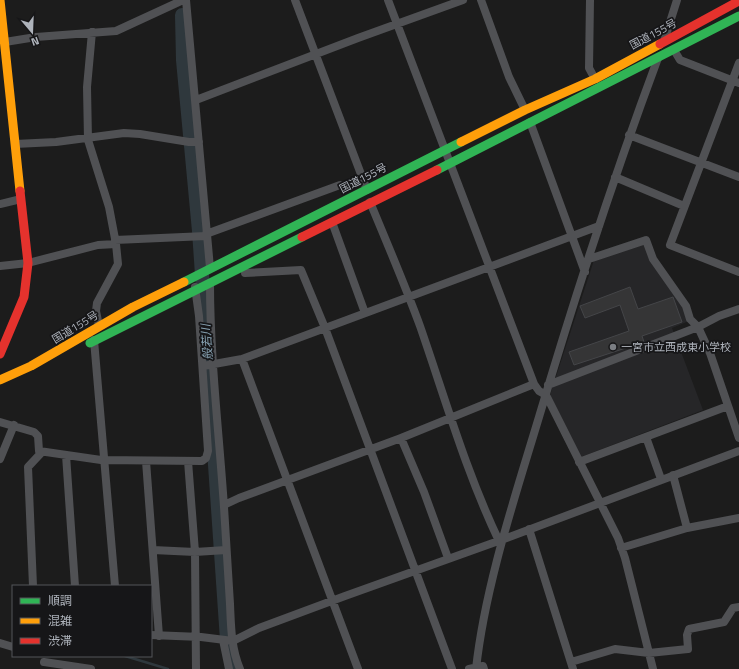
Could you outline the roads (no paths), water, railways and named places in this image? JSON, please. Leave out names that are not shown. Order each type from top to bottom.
[{"type":"main road","name":"国道155号","points":[[0,380],[31,366],[133,307],[201,272],[525,110],[595,79],[739,2]]},
{"type":"main road","points":[[0,354],[24,297],[28,263],[3,43],[1,6]]},
{"type":"main road","name":"国道155号","points":[[0,386],[197,290],[370,202],[449,164],[739,16]]},
{"type":"street","points":[[3,43],[36,37],[116,30],[185,0],[196,100],[195,142],[203,236],[201,272],[197,290],[214,395],[224,505],[223,550],[228,669]]},
{"type":"street","points":[[295,0],[367,190]]},
{"type":"street","points":[[388,0],[449,164],[534,384],[546,395],[600,502],[621,548],[653,669]]},
{"type":"street","points":[[196,100],[315,54],[463,0]]},
{"type":"street","points":[[481,0],[509,76],[525,110]]},
{"type":"street","points":[[590,0],[589,68],[595,79]]},
{"type":"street","points":[[477,668],[478,648],[501,540],[548,385],[599,226],[629,135],[658,58],[677,0]]},
{"type":"street","points":[[92,32],[87,87],[88,138],[109,206],[116,242],[118,264],[97,303],[96,311],[99,326]]},
{"type":"street","points":[[674,50],[680,60],[736,81]]},
{"type":"street","points":[[739,63],[736,81],[700,162],[670,245],[739,272]]},
{"type":"street","points":[[530,122],[585,272]]},
{"type":"street","points":[[15,144],[56,142],[124,133],[195,142]]},
{"type":"street","points":[[629,135],[739,177]]},
{"type":"street","points":[[615,177],[684,206]]},
{"type":"street","points":[[0,266],[28,263],[98,245],[116,242],[203,236],[340,185]]},
{"type":"street","points":[[0,204],[21,199]]},
{"type":"street","points":[[370,202],[419,325],[487,517],[501,540]]},
{"type":"street","points":[[332,222],[365,313]]},
{"type":"street","points":[[209,366],[242,359],[599,226]]},
{"type":"street","points":[[589,260],[646,240],[653,259],[686,306],[690,319],[698,327],[710,353],[739,438]]},
{"type":"street","points":[[245,273],[301,270],[325,328],[452,669]]},
{"type":"street","points":[[0,422],[34,432],[38,436],[39,452],[105,460],[202,461],[206,458],[208,452],[210,322],[209,284]]},
{"type":"street","points":[[548,385],[698,327],[719,316],[739,309]]},
{"type":"street","points":[[94,340],[115,585]]},
{"type":"street","points":[[242,359],[358,669]]},
{"type":"street","points":[[224,505],[401,438],[534,384]]},
{"type":"street","points":[[579,462],[728,406]]},
{"type":"street","points":[[0,459],[14,425]]},
{"type":"street","points":[[646,437],[661,479]]},
{"type":"street","points":[[401,438],[424,492],[448,558]]},
{"type":"street","points":[[146,461],[153,550],[155,635],[227,640],[414,570],[501,540],[739,450]]},
{"type":"street","points":[[33,585],[28,467],[42,452]]},
{"type":"street","points":[[66,455],[75,585]]},
{"type":"street","points":[[188,461],[195,552],[194,637],[196,669]]},
{"type":"street","points":[[673,475],[687,528]]},
{"type":"street","points":[[621,548],[687,528],[739,518]]},
{"type":"street","points":[[529,529],[572,666],[614,649],[649,653],[688,649],[687,635],[689,629],[724,622],[733,608],[739,607]]},
{"type":"street","points":[[153,550],[195,552],[223,550]]},
{"type":"street","points":[[227,640],[240,669]]},
{"type":"street","points":[[0,643],[12,646]]},
{"type":"street","points":[[44,662],[91,669]]},
{"type":"waterway","name":"般若川","points":[[182,15],[183,60],[199,231],[227,640],[235,669]]},
{"type":"waterway","points":[[128,657],[168,669]]},
{"type":"place","name":"一宮市立西成東小学校","points":[[613,347]]}]
